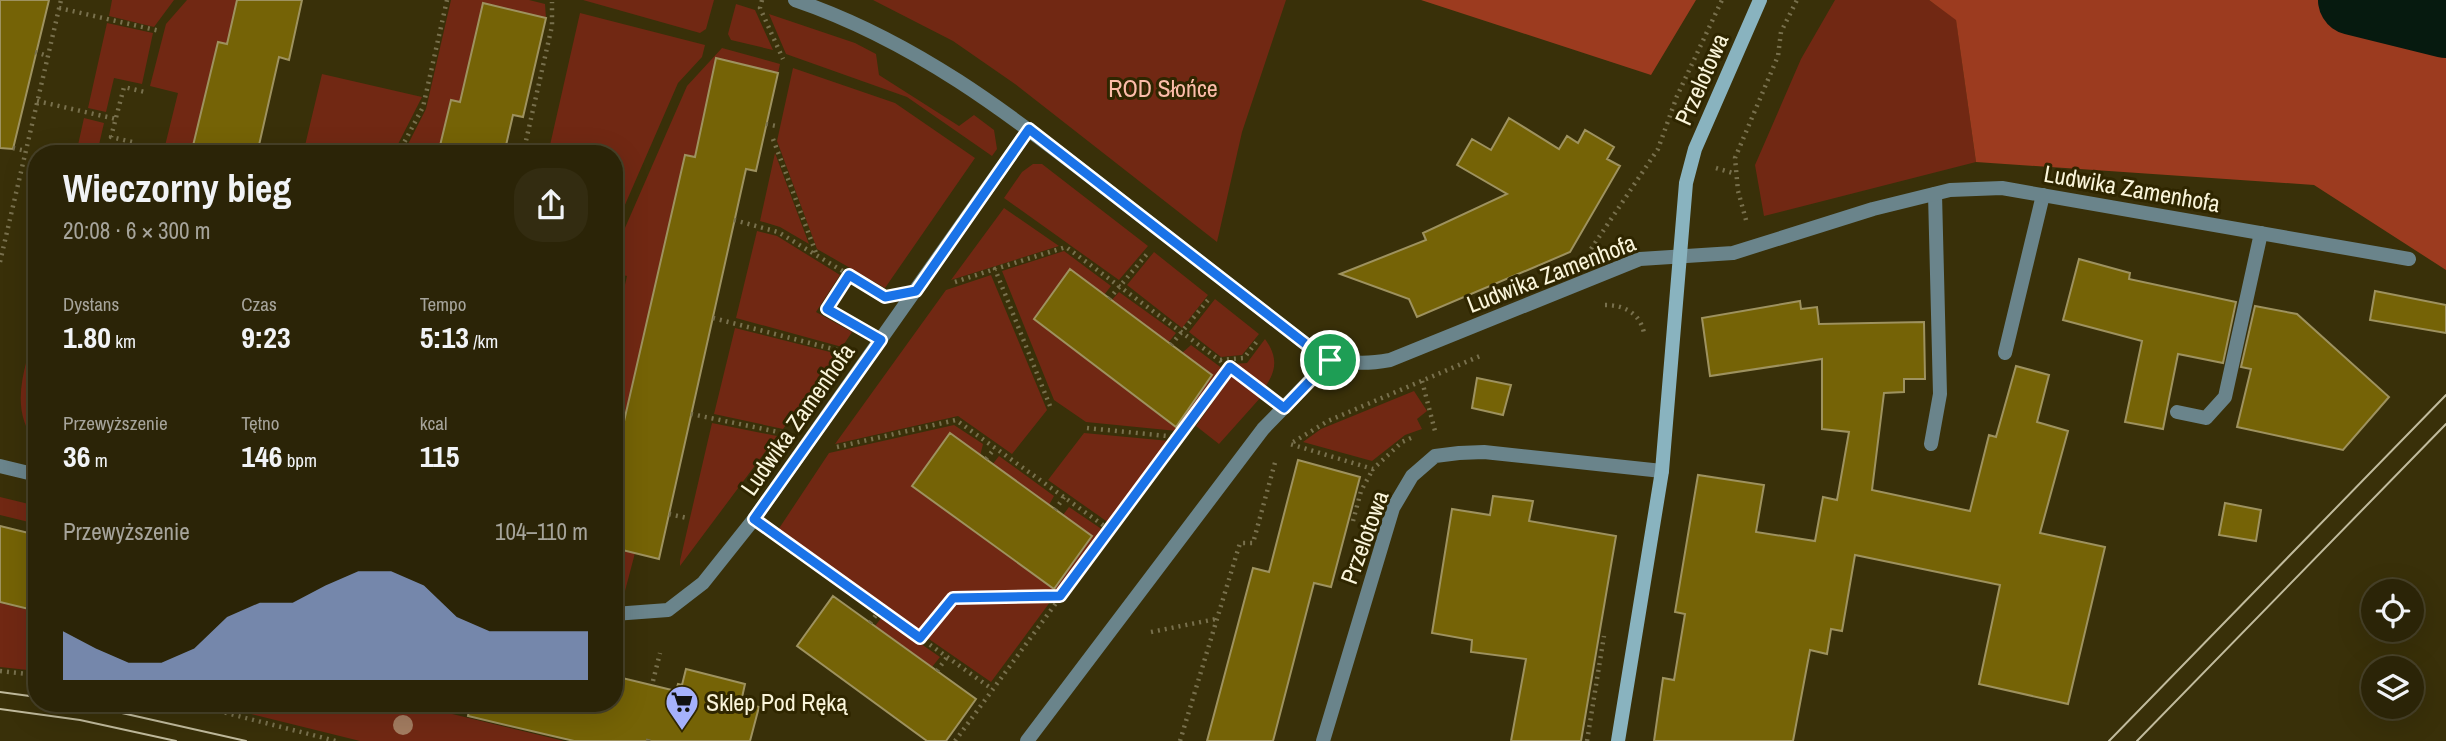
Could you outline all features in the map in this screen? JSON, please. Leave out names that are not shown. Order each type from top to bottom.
[{"type":"street","points":[[795,0],[860,25],[904,46],[987,98],[1330,360],[1245,453],[1027,741]]},
{"type":"street","name":"Przelotowa","points":[[1618,741],[1662,471],[1680,256],[1691,161],[1760,0]]},
{"type":"street","name":"Ludwika Zamenhofa","points":[[623,613],[668,610],[703,583],[754,519],[1029,129]]},
{"type":"street","name":"Ludwika Zamenhofa","points":[[1330,360],[1366,363],[1390,360],[1640,259],[1734,253],[1873,209],[1950,190],[2002,188],[2409,259]]},
{"type":"street","points":[[1931,444],[1940,394],[1935,194]]},
{"type":"street","points":[[2005,353],[2043,195]]},
{"type":"street","points":[[2176,412],[2206,418],[2225,397],[2261,233]]},
{"type":"street","name":"Przelotowa","points":[[1323,741],[1393,508],[1412,476],[1436,456],[1484,452],[1662,471]]},
{"type":"street","points":[[0,466],[28,473]]},
{"type":"path","points":[[0,262],[61,0]]},
{"type":"path","points":[[403,145],[423,107],[447,0]]},
{"type":"path","points":[[762,0],[760,8],[783,59]]},
{"type":"path","points":[[1586,256],[1658,149],[1677,96],[1722,0]]},
{"type":"path","points":[[1753,247],[1738,191],[1735,159],[1779,55],[1781,32],[1797,0]]},
{"type":"path","points":[[525,145],[552,26],[552,2]]},
{"type":"path","points":[[59,8],[160,31]]},
{"type":"path","points":[[35,52],[48,55]]},
{"type":"path","points":[[536,63],[543,65]]},
{"type":"path","points":[[132,142],[111,138],[124,87],[145,92]]},
{"type":"path","points":[[37,102],[116,119]]},
{"type":"path","points":[[766,124],[776,126]]},
{"type":"path","points":[[773,139],[816,254]]},
{"type":"path","points":[[13,148],[26,151]]},
{"type":"path","points":[[734,220],[778,232],[885,297],[943,286],[1066,247],[1284,408]]},
{"type":"path","points":[[1109,299],[1163,233]]},
{"type":"path","points":[[995,269],[1050,406]]},
{"type":"path","points":[[849,275],[827,309],[881,340]]},
{"type":"path","points":[[1171,345],[1224,280]]},
{"type":"path","points":[[713,318],[845,352]]},
{"type":"path","points":[[1219,360],[1244,358],[1274,319]]},
{"type":"path","points":[[955,741],[1230,367]]},
{"type":"path","points":[[1284,450],[1328,421],[1422,381],[1435,432],[1428,433]]},
{"type":"path","points":[[691,414],[786,433],[826,450],[956,420],[1110,530]]},
{"type":"path","points":[[1087,428],[1178,437]]},
{"type":"path","points":[[1353,521],[1361,491],[1373,469],[1402,442],[1421,435]]},
{"type":"path","points":[[1290,444],[1373,469]]},
{"type":"path","points":[[986,459],[995,448]]},
{"type":"path","points":[[1180,741],[1240,543],[1253,543],[1277,455]]},
{"type":"path","points":[[1055,510],[1064,498]]},
{"type":"path","points":[[669,514],[687,518]]},
{"type":"path","points":[[754,519],[992,689]]},
{"type":"path","points":[[920,638],[953,598],[1060,596]]},
{"type":"path","points":[[870,623],[880,610]]},
{"type":"path","points":[[1151,632],[1216,620]]},
{"type":"path","points":[[653,681],[660,653]]},
{"type":"path","points":[[937,671],[947,657]]},
{"type":"path","points":[[0,671],[28,674]]},
{"type":"path","points":[[222,712],[336,741]]},
{"type":"green space","points":[[112,0],[174,0],[154,27],[109,16]]},
{"type":"green space","points":[[187,0],[237,0],[227,44],[194,145],[165,145],[178,93],[150,86],[166,24]]},
{"type":"green space","points":[[451,0],[529,0],[545,4],[546,18],[483,3],[460,102],[450,101],[440,145],[408,145],[426,109]]},
{"type":"green space","points":[[583,0],[714,0],[706,29],[700,33]]},
{"type":"green space","name":"ROD Słońce","points":[[873,0],[1286,0],[1242,132],[1217,242],[1015,84],[953,41]]},
{"type":"green space","points":[[1835,0],[1929,0],[1956,19],[1976,162],[1764,216],[1755,165],[1801,59]]},
{"type":"green space","points":[[736,4],[755,10],[773,50],[731,40],[728,34]]},
{"type":"green space","points":[[580,13],[705,45],[702,57],[678,83],[623,209],[623,145],[550,145]]},
{"type":"green space","points":[[769,14],[855,43],[876,54],[879,75],[959,126],[974,115],[994,130],[997,149],[992,156],[907,97],[786,54]]},
{"type":"green space","points":[[107,23],[153,33],[142,84],[114,78],[106,112],[88,108]]},
{"type":"green space","points":[[722,48],[780,64],[778,73],[716,59],[695,156],[685,155],[623,426],[623,294],[627,276],[623,275],[623,232],[687,86]]},
{"type":"green space","points":[[793,68],[895,103],[975,158],[885,288],[817,249],[777,141]]},
{"type":"green space","points":[[322,74],[422,97],[398,145],[305,145]]},
{"type":"green space","points":[[84,118],[104,123],[99,145],[78,145]]},
{"type":"green space","points":[[775,153],[809,244],[780,227],[760,221]]},
{"type":"green space","points":[[1033,164],[1042,164],[1148,246],[1119,280],[1004,198],[1022,172]]},
{"type":"green space","points":[[1004,208],[1059,246],[951,280]]},
{"type":"green space","points":[[757,231],[777,236],[840,275],[816,312],[852,332],[842,347],[736,318]]},
{"type":"green space","points":[[1064,251],[1111,286],[1104,295],[1070,270],[1034,319],[1175,427],[1182,353],[1191,345],[1223,369],[1177,431],[1086,422],[1054,400],[1002,271]]},
{"type":"green space","points":[[1154,252],[1208,295],[1182,328],[1127,285]]},
{"type":"green space","points":[[991,275],[1047,410],[1012,454],[958,416],[835,444],[946,290]]},
{"type":"green space","points":[[1119,292],[1176,333],[1168,343],[1111,301]]},
{"type":"green space","points":[[1215,299],[1259,334],[1242,355],[1221,357],[1189,332]]},
{"type":"green space","points":[[735,328],[838,354],[783,429],[714,414]]},
{"type":"green space","points":[[1265,339],[1272,352],[1274,364],[1264,389],[1232,364],[1247,363]]},
{"type":"green space","points":[[28,355],[28,430],[21,400]]},
{"type":"green space","points":[[1232,375],[1261,397],[1219,444],[1196,426]]},
{"type":"green space","points":[[1414,391],[1427,411],[1417,419],[1422,429],[1405,435],[1372,461],[1303,442],[1321,429]]},
{"type":"green space","points":[[712,423],[777,436],[680,566],[680,561]]},
{"type":"green space","points":[[954,425],[983,444],[980,456],[949,433],[912,486],[1054,589],[1092,536],[1063,515],[1069,507],[1103,530],[1057,593],[950,595],[921,633],[778,530],[829,453]]},
{"type":"green space","points":[[1084,433],[1170,441],[1109,523],[1048,480]]},
{"type":"green space","points":[[999,456],[1054,496],[1049,505],[992,465]]},
{"type":"green space","points":[[0,497],[28,504],[28,522],[0,515]]},
{"type":"green space","points":[[623,550],[635,553],[623,591]]},
{"type":"green space","points":[[1053,598],[991,682],[926,637],[955,600]]},
{"type":"green space","points":[[0,603],[28,610],[28,670],[0,667]]},
{"type":"green space","points":[[882,617],[940,657],[932,667],[875,626]]},
{"type":"green space","points":[[243,712],[444,712],[564,741],[360,741]]},
{"type":"shaded area","points":[[1421,0],[1696,0],[1651,75]]},
{"type":"shaded area","points":[[1929,0],[2446,0],[2446,270],[2314,185],[1976,162],[1956,20]]},
{"type":"building","points":[[0,0],[49,0],[13,149],[0,148]]},
{"type":"building","points":[[237,0],[302,0],[289,60],[279,57],[259,145],[193,145],[218,42],[227,44]]},
{"type":"building","points":[[483,3],[546,18],[523,117],[513,115],[506,145],[440,145],[451,100],[460,102]]},
{"type":"building","points":[[716,58],[778,73],[756,171],[746,169],[659,559],[623,550],[623,426],[685,155],[695,157]]},
{"type":"building","points":[[1509,118],[1559,149],[1567,136],[1578,143],[1585,130],[1614,147],[1607,159],[1620,166],[1570,252],[1417,317],[1409,299],[1340,274],[1426,240],[1423,233],[1507,194],[1457,165],[1472,139],[1491,150]]},
{"type":"building","points":[[2079,259],[2130,273],[2129,279],[2236,302],[2223,363],[2178,354],[2163,429],[2125,422],[2142,341],[2063,320]]},
{"type":"building","points":[[1070,269],[1212,375],[1176,427],[1034,319]]},
{"type":"building","points":[[2375,291],[2446,305],[2446,333],[2370,320]]},
{"type":"building","points":[[1800,301],[1801,309],[1817,307],[1819,324],[1924,322],[1925,379],[1904,379],[1904,392],[1884,393],[1872,490],[1970,511],[1989,435],[1996,437],[2016,366],[2049,375],[2037,422],[2068,431],[2040,533],[2105,547],[2068,704],[1979,684],[2000,585],[1855,555],[1842,631],[1831,629],[1827,654],[1810,650],[1793,741],[1654,741],[1663,678],[1674,680],[1685,614],[1675,612],[1698,475],[1764,485],[1756,532],[1815,541],[1823,497],[1837,500],[1849,432],[1822,429],[1822,359],[1710,376],[1702,318]]},
{"type":"building","points":[[2255,306],[2297,314],[2389,397],[2343,450],[2237,427],[2251,369],[2241,367]]},
{"type":"building","points":[[1477,378],[1511,385],[1503,415],[1472,408]]},
{"type":"building","points":[[950,433],[1092,536],[1054,589],[912,486]]},
{"type":"building","points":[[1298,460],[1360,477],[1331,587],[1314,583],[1273,741],[1207,741],[1253,568],[1269,572]]},
{"type":"building","points":[[1493,496],[1533,501],[1529,521],[1616,536],[1581,741],[1511,741],[1526,659],[1471,652],[1472,640],[1432,633],[1452,509],[1490,515]]},
{"type":"building","points":[[2225,503],[2261,510],[2256,541],[2219,535]]},
{"type":"building","points":[[0,526],[28,533],[28,609],[0,602]]},
{"type":"building","points":[[833,596],[976,699],[946,741],[927,741],[797,646]]},
{"type":"building","points":[[686,669],[745,684],[741,702],[759,707],[750,741],[574,741],[468,716],[469,712],[623,712],[623,678],[676,691],[678,684],[682,685]]},
{"type":"waterway","points":[[2353,0],[2446,23]]},
{"type":"tram line","points":[[2109,741],[2446,395]]},
{"type":"tram line","points":[[2137,741],[2446,424]]},
{"type":"tram line","points":[[0,692],[28,696]]},
{"type":"tram line","points":[[0,709],[80,720],[176,741]]},
{"type":"tram line","points":[[117,712],[246,741]]},
{"type":"place","name":"Sklep Pod Ręką","points":[[682,732]]},
{"type":"route","points":[[1029,129],[1307,345],[1330,360],[1284,408],[1230,367],[1060,596],[953,598],[920,638],[754,519],[881,340],[827,309],[849,275],[885,297],[916,291],[1029,129]]}]
